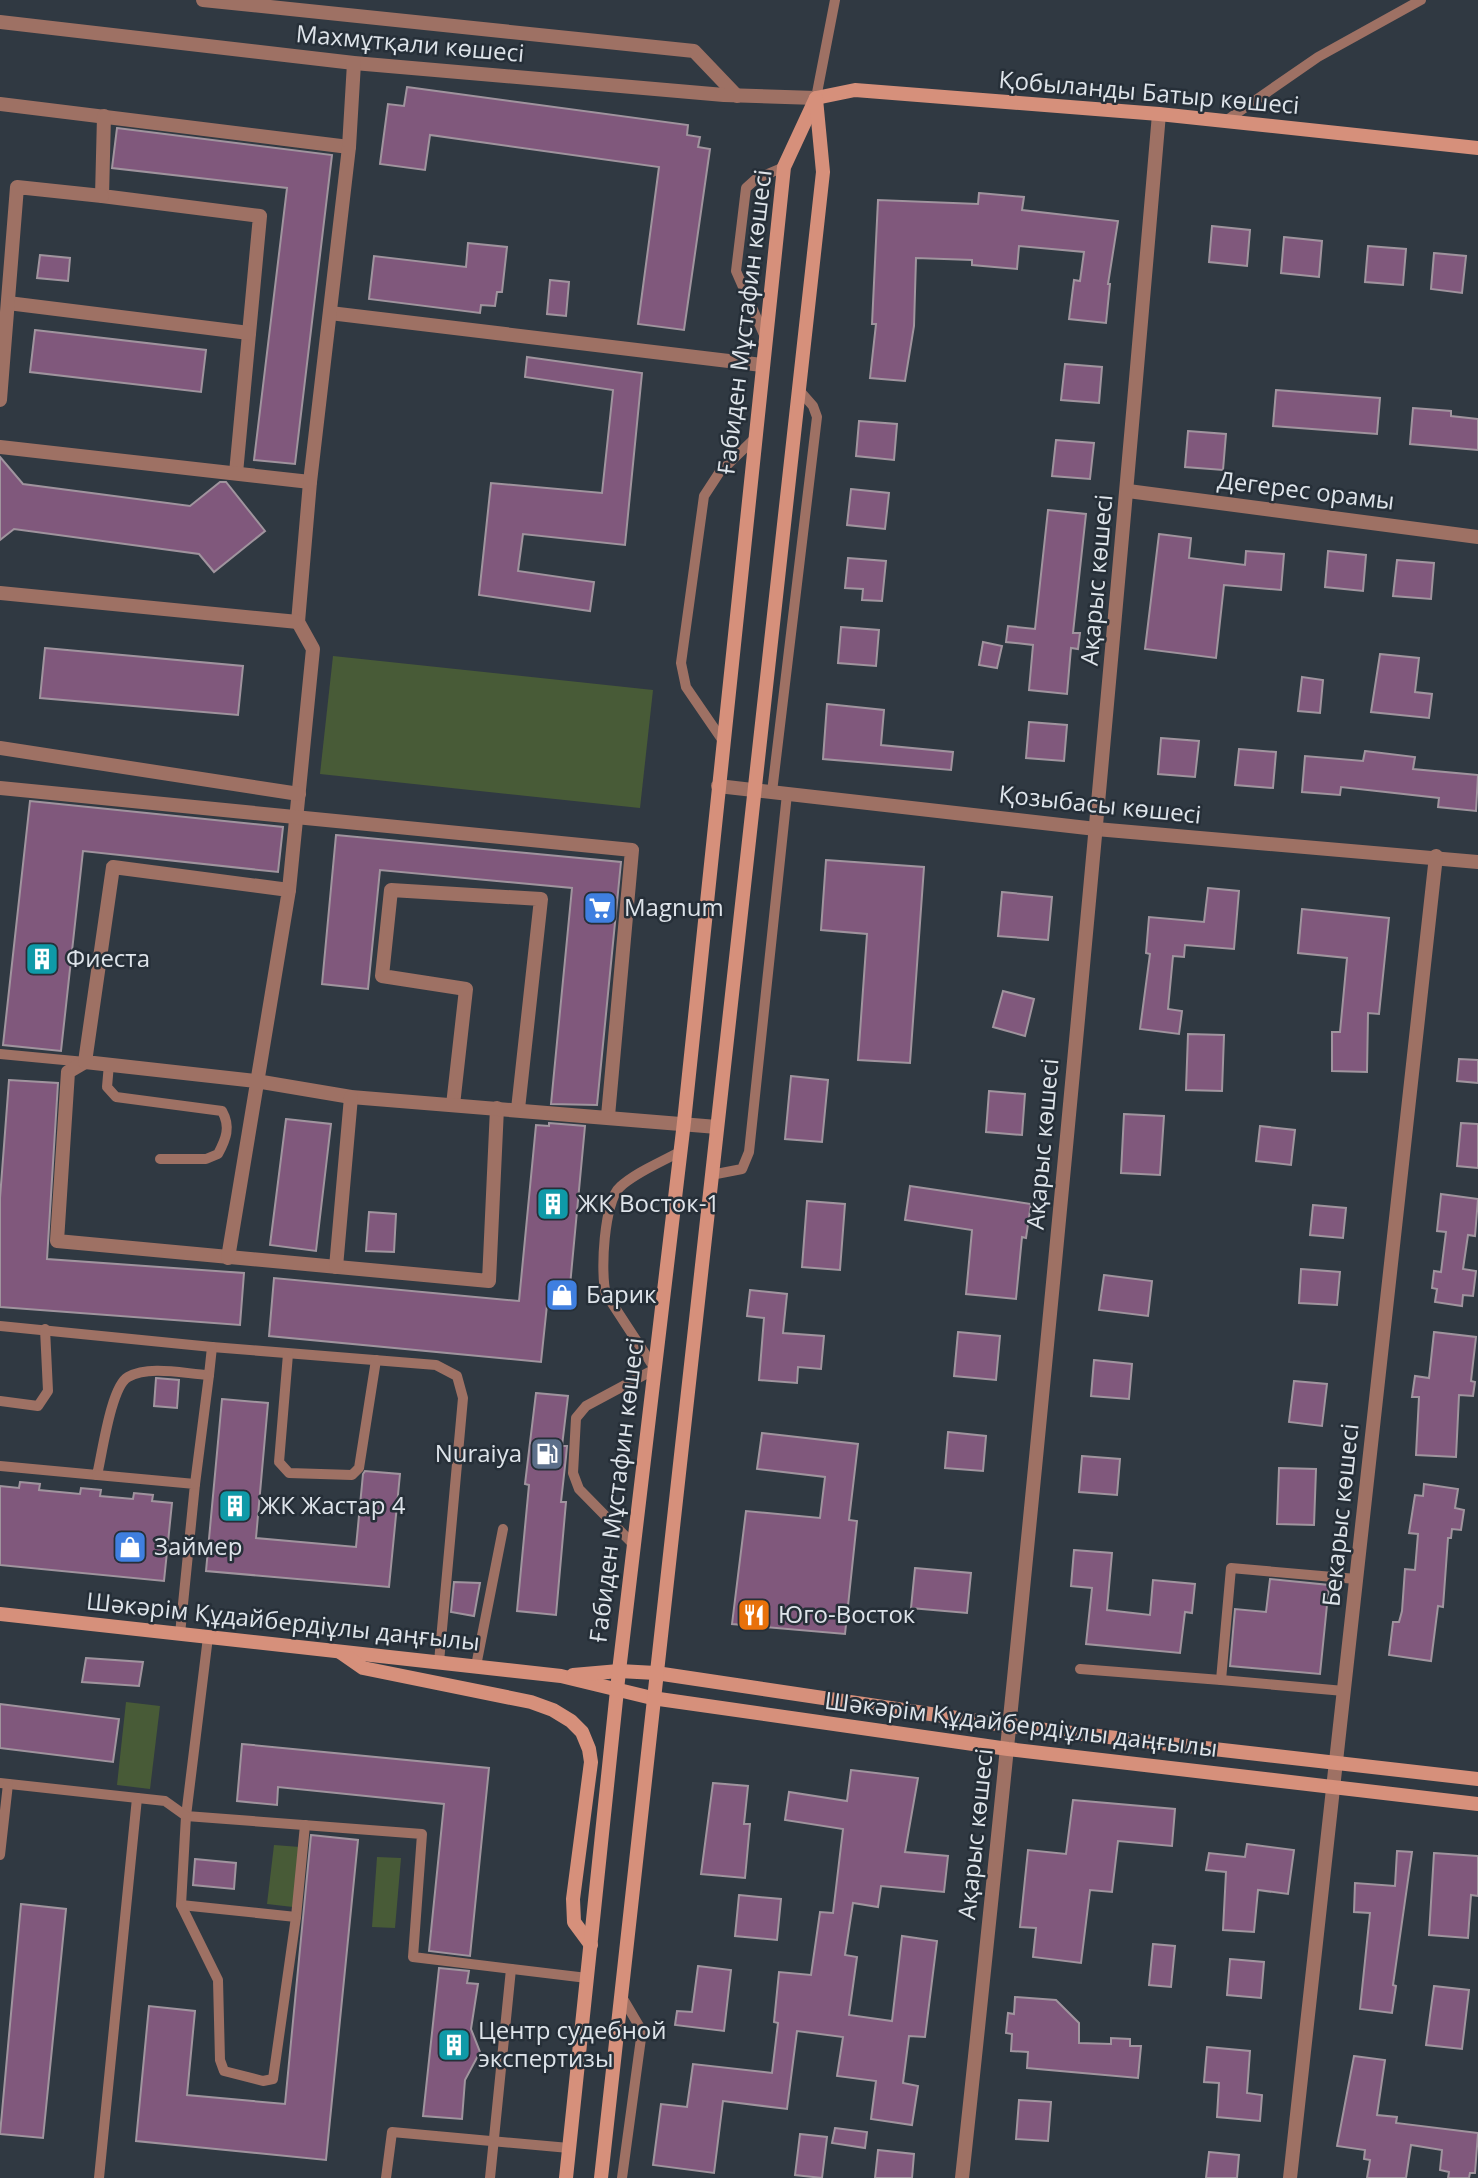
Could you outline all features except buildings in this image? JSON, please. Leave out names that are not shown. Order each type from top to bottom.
[{"type":"main road","name":"Қобыланды Батыр көшесі","points":[[816,98],[855,90],[1159,114],[1478,148]]},
{"type":"main road","name":"Ғабиден Мұстафин көшесі","points":[[566,2178],[619,1671],[681,1151],[784,167],[816,98]]},
{"type":"main road","points":[[601,2178],[652,1698],[823,172],[816,98]]},
{"type":"main road","name":"Шәкәрім Құдайбердіұлы даңғылы","points":[[0,1614],[561,1676],[652,1698],[1008,1749],[1478,1804]]},
{"type":"main road","points":[[339,1651],[363,1668],[531,1702],[553,1710],[582,1732],[591,1762],[578,1855],[574,1922],[591,1945]]},
{"type":"main road","name":"Шәкәрім Құдайбердіұлы даңғылы","points":[[561,1676],[619,1671],[656,1673],[1011,1727],[1478,1779]]},
{"type":"street","points":[[203,0],[694,51],[737,96]]},
{"type":"street","name":"Махмұтқали көшесі","points":[[0,22],[354,63],[737,96],[816,98]]},
{"type":"street","points":[[228,1258],[289,890],[313,649],[298,622],[310,482],[349,147],[354,63]]},
{"type":"street","points":[[0,104],[349,147]]},
{"type":"street","name":"Ақарыс көшесі","points":[[962,2178],[1011,1727],[1128,491],[1159,114]]},
{"type":"street","points":[[102,196],[104,116]]},
{"type":"street","points":[[0,400],[18,187],[260,216],[236,473]]},
{"type":"street","points":[[8,303],[249,333]]},
{"type":"street","points":[[330,313],[762,365]]},
{"type":"street","points":[[0,447],[310,482]]},
{"type":"street","name":"Дегерес орамы","points":[[1128,491],[1478,537]]},
{"type":"street","points":[[0,593],[298,622]]},
{"type":"street","points":[[0,748],[299,794]]},
{"type":"street","name":"Қозыбасы көшесі","points":[[719,786],[1096,829],[1436,856],[1478,862]]},
{"type":"street","points":[[0,788],[632,850],[608,1116]]},
{"type":"street","name":"Бекарыс көшесі","points":[[1290,2178],[1436,856]]},
{"type":"street","points":[[85,1062],[113,867],[289,890]]},
{"type":"street","points":[[453,1105],[466,989],[382,976],[391,890],[541,899],[518,1109]]},
{"type":"street","points":[[497,1108],[489,1281],[57,1241],[68,1072],[85,1062],[256,1081],[351,1097],[684,1122],[717,1127]]},
{"type":"street","points":[[336,1267],[351,1097]]},
{"type":"lane","points":[[816,98],[835,0]]},
{"type":"lane","points":[[1224,122],[1318,57],[1421,0]]},
{"type":"lane","points":[[765,337],[736,271],[746,188],[756,179],[784,167]]},
{"type":"lane","points":[[772,792],[817,417],[813,405],[799,390]]},
{"type":"lane","points":[[723,741],[686,687],[681,663],[704,496],[719,472],[754,439]]},
{"type":"lane","points":[[781,545],[801,549]]},
{"type":"lane","points":[[711,1175],[742,1169],[749,1152],[788,794]]},
{"type":"lane","points":[[0,1054],[85,1062]]},
{"type":"lane","points":[[109,1064],[107,1087],[116,1097],[222,1111],[225,1116],[228,1132],[218,1154],[206,1159],[160,1159]]},
{"type":"lane","points":[[634,1545],[579,1489],[573,1473],[576,1418],[586,1406],[655,1370],[606,1294],[601,1280],[611,1200],[619,1188],[681,1151]]},
{"type":"lane","points":[[0,1326],[212,1348],[436,1365],[457,1376],[463,1398],[439,1662]]},
{"type":"lane","points":[[0,1401],[38,1406],[45,1399],[48,1391],[45,1329]]},
{"type":"lane","points":[[180,1634],[212,1348]]},
{"type":"lane","points":[[288,1354],[279,1462],[289,1473],[352,1475],[359,1468],[376,1360]]},
{"type":"lane","points":[[97,1475],[117,1390],[126,1378],[147,1372],[209,1375]]},
{"type":"lane","points":[[0,1466],[195,1484]]},
{"type":"lane","points":[[476,1666],[503,1529]]},
{"type":"lane","points":[[1221,1680],[1231,1568],[1356,1579]]},
{"type":"lane","points":[[208,1637],[186,1816],[181,1905],[218,1980],[220,2060],[224,2071],[263,2081],[273,2079],[296,1917],[305,1825]]},
{"type":"lane","points":[[1080,1669],[1344,1691]]},
{"type":"lane","points":[[0,1855],[4,1783],[164,1801],[186,1816],[422,1834],[413,1957],[587,1978]]},
{"type":"lane","points":[[99,2178],[137,1798]]},
{"type":"lane","points":[[181,1905],[296,1917]]},
{"type":"lane","points":[[490,2178],[511,1969]]},
{"type":"lane","points":[[621,1996],[642,2031],[622,2178]]},
{"type":"lane","points":[[386,2178],[392,2132],[569,2148]]},
{"type":"green space","points":[[333,656],[653,690],[640,808],[320,774]]},
{"type":"green space","points":[[126,1702],[160,1706],[150,1789],[117,1785]]},
{"type":"green space","points":[[274,1845],[300,1847],[293,1907],[267,1904]]},
{"type":"green space","points":[[377,1857],[401,1858],[395,1928],[372,1927]]},
{"type":"place","name":"Magnum","points":[[600,908]]},
{"type":"place","name":"Фиеста","points":[[42,959]]},
{"type":"place","name":"ЖК Восток-1","points":[[553,1204]]},
{"type":"place","name":"Барик","points":[[562,1295]]},
{"type":"place","name":"Nuraiya","points":[[547,1454]]},
{"type":"place","name":"ЖК Жастар 4","points":[[235,1506]]},
{"type":"place","name":"Займер","points":[[130,1547]]},
{"type":"place","name":"Юго-Восток","points":[[754,1615]]},
{"type":"place","name":"Центр судебной экспертизы","points":[[454,2045]]}]
